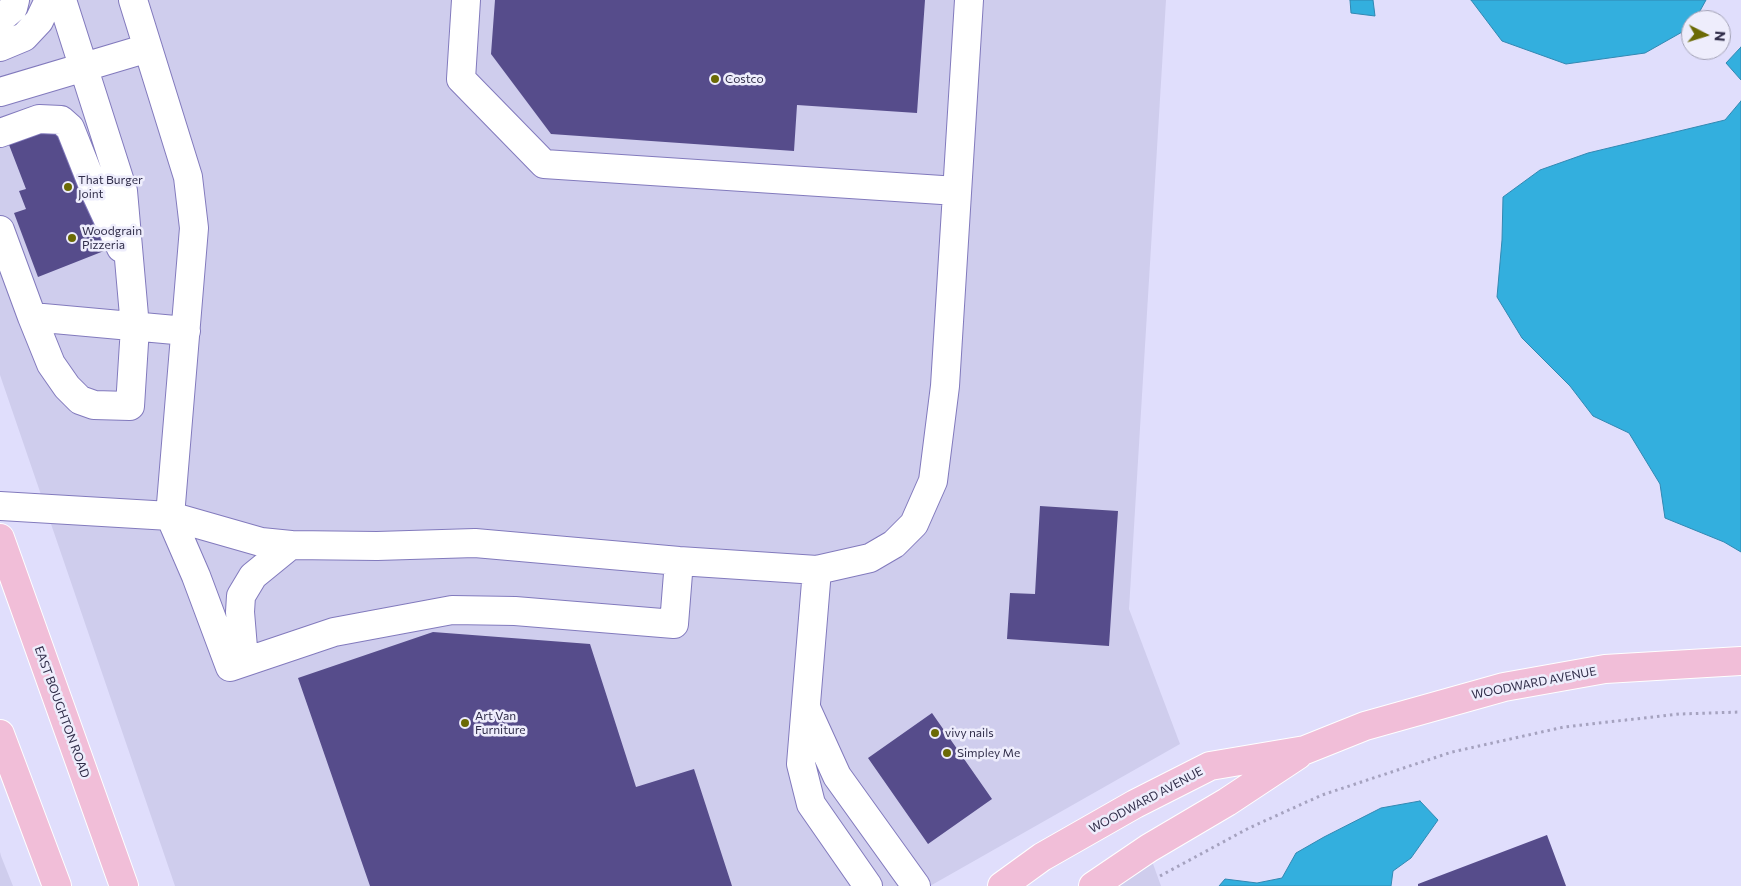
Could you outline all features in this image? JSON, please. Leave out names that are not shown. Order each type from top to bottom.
[{"type":"main road","name":"EAST BOUGHTON ROAD","points":[[0,538],[124,886]]},
{"type":"main road","name":"WOODWARD AVENUE","points":[[1110,881],[1149,848],[1227,802],[1305,750],[1365,726],[1504,687],[1605,669],[1741,661]]},
{"type":"main road","points":[[0,734],[57,886]]},
{"type":"main road","name":"WOODWARD AVENUE","points":[[1002,886],[1042,858],[1135,804],[1210,766],[1305,750]]},
{"type":"lane","points":[[0,19],[13,8],[15,0]]},
{"type":"lane","points":[[0,47],[24,36],[40,21],[49,0]]},
{"type":"lane","points":[[0,230],[51,364],[67,387],[80,400],[94,405],[130,406],[135,327],[123,191],[62,0]]},
{"type":"lane","points":[[134,0],[188,177],[194,228],[170,516],[237,664]]},
{"type":"lane","points":[[466,0],[461,79],[544,164],[957,191]]},
{"type":"lane","points":[[0,506],[170,516],[261,542],[290,545],[377,546],[475,543],[679,561],[817,570],[870,558],[894,544],[914,524],[933,481],[945,386],[969,0]]},
{"type":"lane","points":[[0,92],[148,48]]},
{"type":"lane","points":[[0,133],[39,119],[60,120],[70,128],[97,196],[130,265]]},
{"type":"lane","points":[[32,317],[186,331]]},
{"type":"lane","points":[[237,664],[241,596],[253,576],[290,545]]},
{"type":"lane","points":[[237,664],[334,632],[452,610],[515,611],[674,624],[679,561]]},
{"type":"lane","points":[[817,570],[801,764],[811,804],[868,886]]},
{"type":"lane","points":[[805,704],[838,776],[916,886]]},
{"type":"path","points":[[1158,877],[1249,828],[1322,795],[1452,752],[1564,727],[1679,714],[1741,712]]},
{"type":"shaded area","points":[[0,0],[1166,0],[1129,609],[1180,744],[930,886],[175,886],[0,375]]},
{"type":"shaded area","points":[[0,852],[1,856],[13,886],[0,886]]},
{"type":"shaded area","points":[[1152,861],[1161,886],[1118,886]]},
{"type":"water","points":[[1350,0],[1373,0],[1375,16],[1351,13]]},
{"type":"water","points":[[1471,0],[1706,0],[1700,10],[1681,10],[1681,33],[1645,53],[1566,64],[1502,41]]},
{"type":"water","points":[[1741,47],[1741,80],[1726,63],[1731,60]]},
{"type":"water","points":[[1741,101],[1741,552],[1724,542],[1665,518],[1660,484],[1629,433],[1593,416],[1570,386],[1522,338],[1497,297],[1502,240],[1503,197],[1540,170],[1588,153],[1725,120]]},
{"type":"water","points":[[1420,801],[1438,820],[1411,858],[1393,871],[1391,886],[1219,886],[1225,879],[1257,883],[1282,878],[1296,853],[1324,837],[1381,808]]},
{"type":"building","name":"Costco","points":[[495,0],[925,0],[917,113],[797,105],[794,151],[551,134],[491,54]]},
{"type":"building","points":[[49,122],[65,130],[109,249],[38,277],[14,213],[26,209],[19,191],[26,189],[6,137]]},
{"type":"building","points":[[1040,506],[1118,511],[1109,646],[1007,639],[1010,593],[1035,594]]},
{"type":"building","name":"Art Van Furniture","points":[[433,632],[590,644],[636,787],[694,769],[732,886],[370,886],[298,678]]},
{"type":"building","points":[[932,713],[992,799],[928,844],[868,758]]},
{"type":"building","points":[[1547,835],[1566,886],[1418,886],[1418,884]]},
{"type":"place","name":"Costco","points":[[715,79]]},
{"type":"place","name":"That Burger Joint","points":[[68,187]]},
{"type":"place","name":"Woodgrain Pizzeria","points":[[72,238]]},
{"type":"place","name":"Art Van Furniture","points":[[465,723]]},
{"type":"place","name":"vivy nails","points":[[935,733]]},
{"type":"place","name":"Simpley Me","points":[[947,753]]}]
